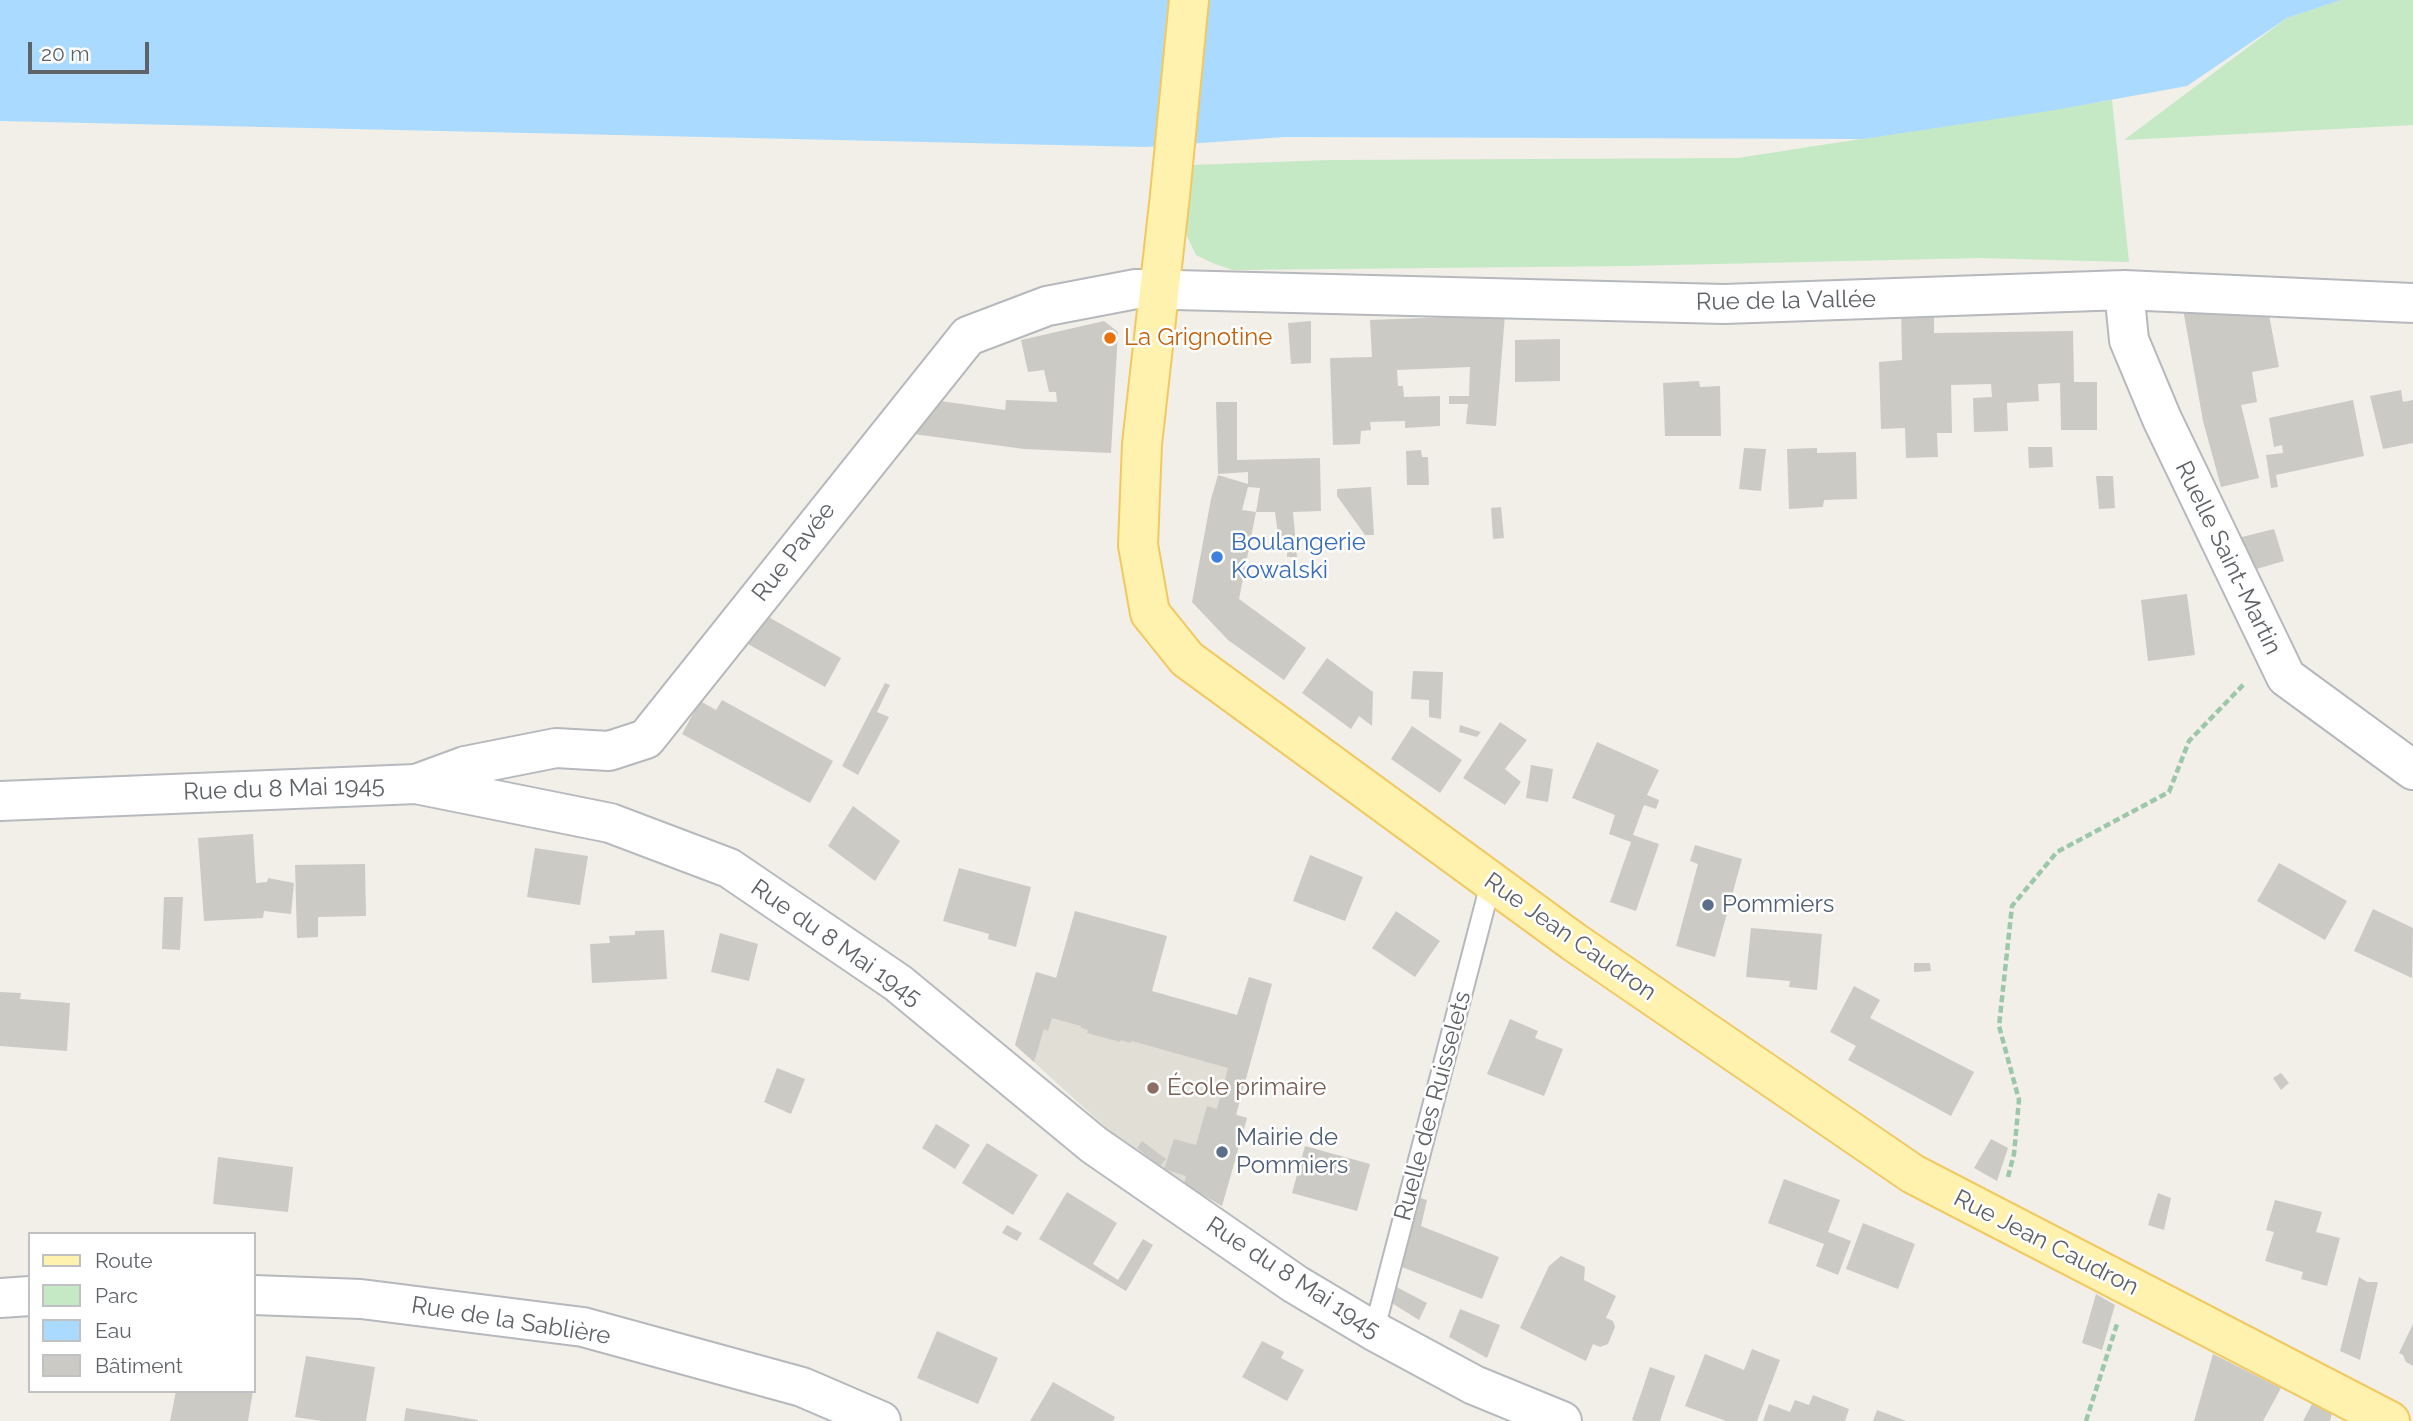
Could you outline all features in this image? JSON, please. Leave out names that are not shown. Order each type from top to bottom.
[{"type":"main road","name":"Rue Jean Caudron","points":[[1189,0],[1142,444],[1138,545],[1150,613],[1187,659],[1574,942],[1913,1174],[2390,1421]]},
{"type":"street","name":"Rue Pavée","points":[[416,784],[465,766],[543,750],[556,748],[609,751],[646,738],[968,336],[1047,306],[1136,289],[1158,289]]},
{"type":"street","name":"Rue de la Vallée","points":[[1158,289],[1724,304],[2124,290],[2413,303]]},
{"type":"street","name":"Ruelle Saint-Martin","points":[[2124,290],[2129,340],[2162,419],[2286,677],[2413,770]]},
{"type":"street","name":"Rue du 8 Mai 1945","points":[[0,800],[416,784],[610,823],[729,868],[898,983],[1094,1145],[1295,1284],[1374,1331],[1474,1385],[1562,1421]]},
{"type":"street","name":"Rue de la Sablière","points":[[256,1295],[361,1299],[583,1327],[802,1387],[881,1421]]},
{"type":"street","points":[[0,1298],[28,1296]]},
{"type":"lane","name":"Ruelle des Ruisselets","points":[[1374,1331],[1491,881]]},
{"type":"path","points":[[1980,1210],[2006,1185],[2014,1154],[2020,1100],[1999,1026],[2012,906],[2057,852],[2169,792],[2189,741],[2274,653]]},
{"type":"path","points":[[2086,1421],[2128,1286]]},
{"type":"shaded area","name":"École primaire","points":[[1036,972],[1094,988],[1237,1015],[1261,1023],[1236,1114],[1247,1118],[1222,1206],[1184,1184],[1112,1133],[1015,1045]]},
{"type":"green space","points":[[2341,0],[2413,0],[2413,125],[2124,140],[2287,18]]},
{"type":"green space","points":[[2112,100],[2129,262],[1980,258],[1628,266],[1233,270],[1196,255],[1184,230],[1192,165],[1330,160],[1738,158]]},
{"type":"water","points":[[0,0],[2341,0],[2287,18],[2187,86],[2055,110],[1863,139],[1285,137],[1145,147],[0,121]]},
{"type":"building","points":[[1901,305],[1934,305],[1934,333],[2073,331],[2074,382],[2097,382],[2097,430],[2061,430],[2060,383],[2038,384],[2039,401],[2007,403],[2008,431],[1974,432],[1973,398],[1992,397],[1991,384],[1951,385],[1952,433],[1937,433],[1938,457],[1906,458],[1905,428],[1881,429],[1879,362],[1902,360]]},
{"type":"building","points":[[2183,309],[2268,310],[2279,367],[2252,372],[2257,402],[2241,405],[2259,478],[2221,487],[2203,421]]},
{"type":"building","points":[[1505,315],[1496,426],[1466,424],[1468,404],[1449,404],[1449,396],[1469,396],[1470,367],[1397,370],[1398,386],[1403,386],[1404,397],[1440,396],[1440,426],[1405,428],[1405,421],[1370,422],[1371,430],[1361,431],[1360,444],[1333,445],[1330,358],[1372,357],[1370,320]]},
{"type":"building","points":[[1104,321],[1118,332],[1111,453],[1024,449],[906,433],[933,400],[1005,410],[1006,400],[1057,402],[1056,392],[1049,392],[1044,370],[1028,372],[1021,340]]},
{"type":"building","points":[[1311,321],[1311,363],[1291,364],[1288,323]]},
{"type":"building","points":[[1560,339],[1560,381],[1515,382],[1515,340]]},
{"type":"building","points":[[1699,381],[1700,387],[1720,386],[1721,436],[1665,436],[1663,383]]},
{"type":"building","points":[[2401,390],[2403,402],[2413,400],[2413,443],[2383,449],[2370,396]]},
{"type":"building","points":[[2353,400],[2364,456],[2276,475],[2278,487],[2271,488],[2266,455],[2283,453],[2282,445],[2274,447],[2269,418]]},
{"type":"building","points":[[1216,402],[1237,402],[1237,460],[1320,458],[1321,511],[1293,512],[1297,557],[1287,557],[1287,549],[1280,549],[1275,512],[1256,512],[1239,599],[1306,648],[1284,680],[1228,640],[1192,602],[1218,475],[1248,484],[1248,472],[1218,474]],"holes":[[[1248,487],[1260,488],[1256,512],[1242,510]]]},
{"type":"building","points":[[2028,447],[2052,447],[2053,467],[2029,468]]},
{"type":"building","points":[[1744,448],[1766,449],[1761,491],[1739,489]]},
{"type":"building","points":[[1817,448],[1817,453],[1856,452],[1857,499],[1824,500],[1823,507],[1789,509],[1787,449]]},
{"type":"building","points":[[1421,450],[1422,457],[1428,457],[1429,485],[1407,485],[1406,451]]},
{"type":"building","points":[[2096,476],[2113,476],[2115,508],[2099,509]]},
{"type":"building","points":[[1371,487],[1374,535],[1365,535],[1337,496],[1337,489]]},
{"type":"building","points":[[1501,507],[1504,538],[1493,539],[1491,508]]},
{"type":"building","points":[[2274,529],[2284,561],[2246,572],[2234,539]]},
{"type":"building","points":[[1298,569],[1299,578],[1284,579],[1283,570]]},
{"type":"building","points":[[2187,594],[2195,655],[2148,661],[2141,600]]},
{"type":"building","points":[[765,615],[841,658],[825,687],[748,644]]},
{"type":"building","points":[[1327,658],[1373,692],[1372,726],[1359,716],[1351,729],[1302,693]]},
{"type":"building","points":[[1413,671],[1443,672],[1441,719],[1429,717],[1429,700],[1411,699]]},
{"type":"building","points":[[885,683],[890,685],[877,712],[889,717],[858,775],[842,766]]},
{"type":"building","points":[[722,700],[833,761],[810,803],[682,734],[700,701],[716,710]]},
{"type":"building","points":[[1500,722],[1527,740],[1505,769],[1521,782],[1505,805],[1463,778]]},
{"type":"building","points":[[1460,725],[1481,732],[1477,737],[1459,732]]},
{"type":"building","points":[[1412,726],[1462,760],[1440,793],[1391,759]]},
{"type":"building","points":[[1597,742],[1659,770],[1647,795],[1659,800],[1656,809],[1644,805],[1633,835],[1659,844],[1636,911],[1610,902],[1631,842],[1609,834],[1615,815],[1572,798]]},
{"type":"building","points":[[1531,765],[1553,769],[1548,802],[1526,798]]},
{"type":"building","points":[[853,806],[900,841],[875,881],[828,846]]},
{"type":"building","points":[[253,834],[256,883],[267,882],[268,878],[294,883],[291,914],[264,911],[263,918],[204,921],[198,838]]},
{"type":"building","name":"Pommiers","points":[[1695,845],[1742,859],[1715,957],[1676,946],[1698,864],[1690,861]]},
{"type":"building","points":[[535,848],[588,856],[580,905],[527,897]]},
{"type":"building","points":[[1310,855],[1363,877],[1345,921],[1293,901]]},
{"type":"building","points":[[2279,863],[2347,901],[2325,940],[2257,901]]},
{"type":"building","points":[[365,864],[366,916],[318,917],[318,937],[297,938],[295,865]]},
{"type":"building","points":[[959,868],[1031,887],[1016,947],[988,939],[989,934],[943,921]]},
{"type":"building","points":[[164,897],[183,897],[180,950],[162,949]]},
{"type":"building","points":[[2373,909],[2413,928],[2412,978],[2354,951]]},
{"type":"building","points":[[1075,911],[1167,936],[1152,991],[1237,1015],[1249,977],[1272,984],[1236,1115],[1247,1118],[1222,1206],[1184,1184],[1186,1176],[1164,1169],[1174,1139],[1196,1145],[1207,1106],[1217,1109],[1228,1068],[1132,1041],[1120,1042],[1087,1033],[1088,1030],[1081,1026],[1052,1018],[1048,1031],[1044,1029],[1034,1062],[1015,1045],[1036,972],[1056,978]]},
{"type":"building","points":[[1396,911],[1440,941],[1415,977],[1372,948]]},
{"type":"building","points":[[1751,928],[1822,934],[1817,990],[1789,987],[1790,981],[1746,977]]},
{"type":"building","points":[[664,930],[667,979],[592,983],[590,944],[610,943],[609,936],[635,935],[635,931]]},
{"type":"building","points":[[720,933],[758,944],[749,981],[711,972]]},
{"type":"building","points":[[1914,963],[1930,963],[1931,971],[1914,972]]},
{"type":"building","points":[[1854,986],[1880,1000],[1870,1018],[1974,1072],[1951,1116],[1848,1060],[1856,1046],[1830,1032]]},
{"type":"building","points":[[0,992],[21,993],[20,999],[70,1003],[67,1051],[0,1046]]},
{"type":"building","points":[[1510,1019],[1538,1031],[1535,1038],[1563,1049],[1544,1096],[1487,1074]]},
{"type":"building","points":[[777,1068],[805,1079],[791,1114],[764,1102]]},
{"type":"building","points":[[2281,1073],[2289,1083],[2281,1090],[2273,1078]]},
{"type":"building","points":[[936,1124],[970,1145],[955,1169],[922,1148]]},
{"type":"building","points":[[1991,1139],[2008,1148],[1997,1181],[1974,1168]]},
{"type":"building","points":[[1142,1141],[1166,1159],[1160,1166],[1137,1148]]},
{"type":"building","points":[[987,1143],[1038,1175],[1013,1215],[962,1183]]},
{"type":"building","points":[[1305,1146],[1370,1164],[1357,1211],[1292,1193]]},
{"type":"building","points":[[218,1157],[293,1167],[288,1212],[213,1204]]},
{"type":"building","points":[[1784,1179],[1840,1200],[1828,1232],[1851,1241],[1838,1275],[1816,1266],[1824,1244],[1768,1223]]},
{"type":"building","points":[[1067,1192],[1117,1223],[1093,1264],[1118,1280],[1143,1239],[1153,1245],[1126,1291],[1039,1239]]},
{"type":"building","points":[[2158,1193],[2171,1198],[2164,1230],[2148,1225]]},
{"type":"building","points":[[1415,1196],[1427,1200],[1421,1226],[1499,1257],[1482,1299],[1397,1265]]},
{"type":"building","points":[[2275,1200],[2322,1212],[2316,1232],[2340,1238],[2327,1286],[2301,1279],[2303,1272],[2265,1261],[2274,1232],[2266,1230]]},
{"type":"building","points":[[1863,1223],[1915,1244],[1898,1289],[1846,1269]]},
{"type":"building","points":[[1007,1225],[1022,1233],[1017,1241],[1002,1233]]},
{"type":"building","points":[[1561,1256],[1585,1267],[1584,1280],[1616,1296],[1606,1318],[1613,1321],[1615,1327],[1608,1344],[1600,1347],[1593,1344],[1586,1361],[1520,1328],[1549,1266]]},
{"type":"building","points":[[2359,1277],[2367,1282],[2378,1282],[2360,1360],[2340,1351]]},
{"type":"building","points":[[1391,1284],[1427,1303],[1419,1320],[1387,1300]]},
{"type":"building","points":[[2096,1294],[2115,1305],[2102,1350],[2082,1343]]},
{"type":"building","points":[[1460,1309],[1500,1325],[1487,1358],[1449,1337]]},
{"type":"building","points":[[2413,1324],[2413,1366],[2399,1353]]},
{"type":"building","points":[[937,1331],[998,1358],[978,1404],[917,1378]]},
{"type":"building","points":[[1262,1341],[1284,1352],[1281,1358],[1304,1370],[1287,1401],[1242,1377]]},
{"type":"building","points":[[1752,1349],[1780,1360],[1757,1421],[1726,1421],[1685,1406],[1705,1354],[1744,1370]]},
{"type":"building","points":[[2213,1354],[2281,1388],[2263,1421],[2194,1421]]},
{"type":"building","points":[[306,1356],[375,1367],[366,1421],[322,1421],[295,1417]]},
{"type":"building","points":[[1650,1367],[1675,1376],[1660,1421],[1635,1421],[1632,1420]]},
{"type":"building","points":[[1053,1382],[1115,1417],[1113,1421],[1030,1421]]},
{"type":"building","points":[[176,1393],[253,1393],[248,1421],[170,1421]]},
{"type":"building","points":[[1813,1395],[1849,1409],[1845,1421],[1763,1421],[1769,1404],[1790,1412],[1795,1400],[1809,1405]]},
{"type":"building","points":[[2312,1404],[2332,1413],[2330,1421],[2303,1421]]},
{"type":"building","points":[[406,1408],[478,1420],[478,1421],[404,1421]]},
{"type":"building","points":[[1877,1410],[1906,1421],[1873,1421]]},
{"type":"place","name":"La Grignotine","points":[[1110,338]]},
{"type":"place","name":"Boulangerie Kowalski","points":[[1217,557]]},
{"type":"place","name":"Pommiers","points":[[1708,905]]},
{"type":"place","name":"École primaire","points":[[1153,1088]]},
{"type":"place","name":"Mairie de Pommiers","points":[[1222,1152]]}]
